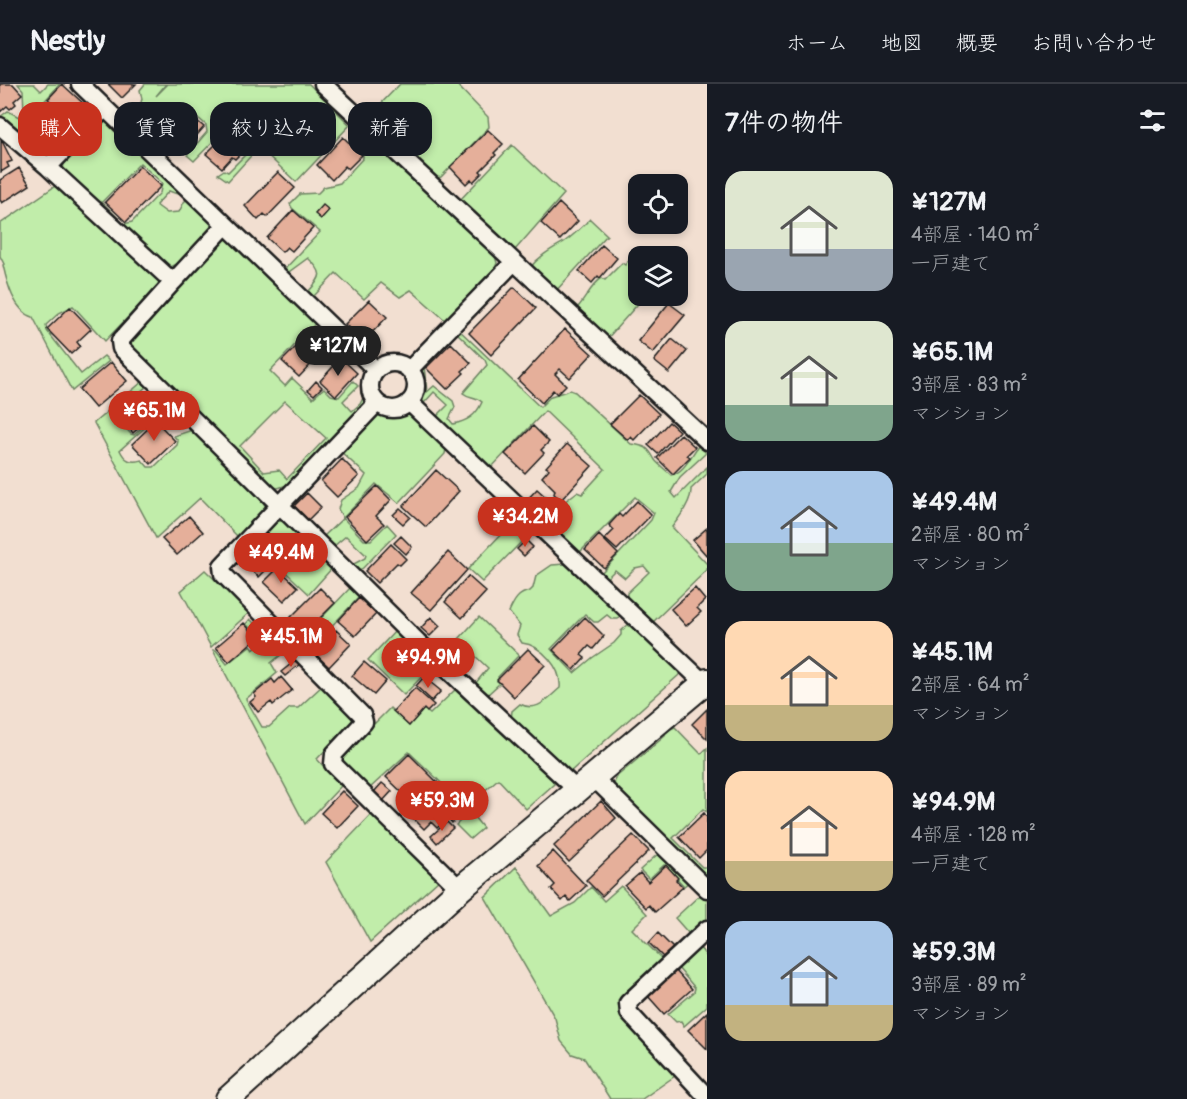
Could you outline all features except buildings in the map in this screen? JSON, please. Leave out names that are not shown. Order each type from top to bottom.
[{"type":"street","points":[[80,84],[376,370]]},
{"type":"street","points":[[323,84],[707,441]]},
{"type":"street","points":[[48,167],[105,108]]},
{"type":"street","points":[[0,126],[48,167],[172,282]]},
{"type":"street","points":[[225,225],[120,341],[121,348],[418,642],[707,889]]},
{"type":"street","points":[[409,369],[514,262]]},
{"type":"street","points":[[389,363],[403,365],[409,369],[414,375],[416,390],[409,402],[395,409],[387,409],[377,403],[370,392],[370,384],[376,370],[389,363]]},
{"type":"street","points":[[228,1099],[460,889],[706,682],[409,402]]},
{"type":"street","points":[[377,403],[222,567],[223,574],[362,715],[364,722],[334,754],[333,764],[460,889]]},
{"type":"street","points":[[707,929],[628,1003],[629,1013],[707,1096]]},
{"type":"green space","points":[[18,84],[34,84],[41,91],[48,84],[60,84],[44,102],[24,102],[23,90]]},
{"type":"green space","points":[[145,84],[166,84],[156,96],[168,84],[309,84],[327,102],[210,102],[210,145],[194,161],[188,156],[198,156],[198,142],[207,132],[206,125],[198,118],[198,102],[141,102],[140,90]]},
{"type":"green space","points":[[400,84],[456,84],[488,117],[489,127],[441,177],[430,179],[405,156],[432,156],[432,102],[383,102]]},
{"type":"green space","points":[[8,111],[18,116],[18,134],[0,117]]},
{"type":"green space","points":[[336,111],[348,123],[348,127],[336,140]]},
{"type":"green space","points":[[107,120],[114,127],[114,156],[145,156],[181,191],[177,194],[169,191],[156,205],[167,213],[179,212],[189,197],[213,224],[211,229],[177,264],[156,274],[159,281],[158,286],[105,341],[73,306],[59,313],[46,325],[47,331],[81,374],[104,356],[109,361],[72,391],[33,317],[21,309],[12,296],[0,256],[0,224],[58,184],[64,162],[70,156],[102,156],[102,121]],"holes":[[[140,163],[162,183],[160,193],[132,222],[124,224],[102,202]]]},
{"type":"green space","points":[[512,145],[564,194],[515,250],[460,200]]},
{"type":"green space","points":[[244,156],[251,156],[228,181],[218,174],[224,170],[228,172]]},
{"type":"green space","points":[[269,156],[321,156],[296,182]]},
{"type":"green space","points":[[363,156],[387,156],[495,256],[497,263],[495,268],[445,320],[411,290],[400,297],[381,283],[364,299],[336,273],[313,297],[308,292],[320,275],[317,267],[308,258],[286,274],[283,271],[320,232],[290,204],[300,194],[318,193],[324,187],[340,183]]},
{"type":"green space","points":[[590,219],[607,235],[555,292],[529,269]]},
{"type":"green space","points":[[226,236],[233,240],[315,324],[270,371],[285,386],[292,378],[313,398],[324,388],[331,395],[339,397],[353,381],[358,386],[343,401],[352,411],[360,404],[363,398],[361,393],[365,390],[367,399],[365,405],[287,485],[278,488],[269,486],[133,349],[131,344],[133,335]],"holes":[[[285,401],[326,438],[287,479],[279,470],[264,472],[240,446]]]},
{"type":"green space","points":[[628,261],[628,306],[636,306],[606,340],[568,306],[573,303],[578,307],[598,281],[602,278],[605,280],[622,263],[625,265]]},
{"type":"green space","points":[[456,327],[540,407],[551,396],[570,390],[575,392],[631,444],[648,450],[671,475],[684,467],[699,445],[706,453],[680,477],[671,492],[676,498],[707,467],[707,474],[691,489],[688,504],[672,527],[707,564],[707,570],[652,623],[627,600],[627,593],[649,572],[644,566],[635,568],[625,578],[615,570],[606,579],[601,573],[651,520],[654,513],[635,497],[578,554],[552,529],[568,513],[560,505],[577,492],[582,494],[605,469],[545,411],[490,469],[436,417],[448,405],[434,392],[424,403],[418,367]],"holes":[[[457,333],[485,360],[487,365],[463,393],[482,402],[480,407],[470,417],[453,424],[449,419],[455,407],[453,401],[434,386],[427,392],[424,366]]]},
{"type":"green space","points":[[142,382],[147,386],[118,411],[116,417],[131,434],[134,435],[165,406],[167,408],[120,450],[122,454],[129,460],[142,460],[148,467],[154,467],[177,445],[178,441],[174,436],[192,430],[266,507],[238,537],[200,498],[156,538],[94,423]]},
{"type":"green space","points":[[376,413],[410,415],[446,449],[445,454],[399,503],[376,484],[343,518],[338,509],[341,500],[359,488],[366,475],[339,450]]},
{"type":"green space","points":[[511,509],[532,531],[482,582],[468,569],[507,528],[512,521],[509,513]]},
{"type":"green space","points":[[343,518],[364,540],[371,540],[387,524],[396,534],[359,572],[352,565],[365,558],[366,555],[346,536],[334,546],[324,536]]},
{"type":"green space","points":[[276,522],[285,522],[333,567],[309,594],[256,544]]},
{"type":"green space","points":[[565,564],[621,613],[618,619],[612,619],[607,615],[598,622],[594,622],[585,614],[551,649],[574,673],[614,643],[621,635],[621,631],[630,623],[678,669],[679,675],[570,772],[565,771],[511,719],[512,711],[520,704],[532,707],[546,700],[560,688],[560,680],[554,666],[543,653],[522,643],[517,635],[520,626],[509,612],[517,598],[533,588],[536,576],[552,565]]},
{"type":"green space","points":[[205,570],[249,613],[211,647],[181,591]]},
{"type":"green space","points":[[352,586],[361,595],[307,652],[279,624],[285,618],[301,635],[305,635]]},
{"type":"green space","points":[[479,617],[519,655],[498,677],[497,681],[500,683],[487,695],[475,684],[488,668],[458,640]]},
{"type":"green space","points":[[250,619],[260,629],[262,627],[286,651],[271,663],[277,673],[246,699],[262,727],[269,727],[290,708],[298,708],[322,686],[351,716],[353,721],[317,759],[341,786],[305,824],[213,650],[216,650],[227,664],[251,645],[254,649],[261,639],[246,624]]},
{"type":"green space","points":[[397,629],[434,664],[404,695],[368,660]]},
{"type":"green space","points":[[457,688],[523,747],[524,752],[552,779],[554,784],[526,809],[498,779],[466,807],[483,828],[470,839],[456,825],[465,816],[454,798],[409,752],[369,789],[344,765],[343,758],[347,751],[390,708],[409,726],[424,709],[430,714]]},
{"type":"green space","points":[[675,727],[701,754],[707,748],[707,812],[703,809],[673,838],[702,867],[707,867],[707,879],[614,788],[615,778],[665,736],[665,731]]},
{"type":"green space","points":[[372,814],[439,880],[370,942],[326,862]]},
{"type":"green space","points":[[659,853],[689,882],[684,886],[664,865],[649,879],[640,870]]},
{"type":"green space","points":[[516,867],[551,916],[575,903],[591,887],[604,901],[621,886],[647,914],[632,929],[663,960],[619,1000],[622,1015],[630,1027],[675,1076],[642,1099],[610,1099],[584,1058],[572,1054],[561,1041],[555,1018],[485,897]]},
{"type":"green space","points":[[702,893],[707,898],[707,920],[690,935],[675,918]]},
{"type":"green space","points":[[700,948],[707,957],[707,1006],[684,1026],[681,1021],[676,1022],[668,1014],[694,992],[695,988],[678,968]]}]
